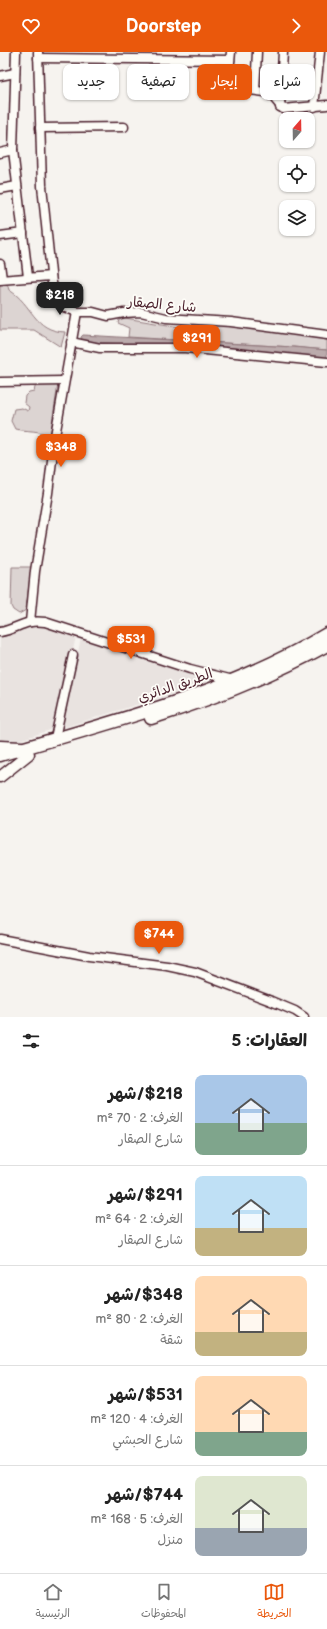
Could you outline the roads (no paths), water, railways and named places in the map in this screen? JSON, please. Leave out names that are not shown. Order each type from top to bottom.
[{"type":"highway","name":"الطريق الدائري","points":[[28,751],[55,738],[152,709],[234,680],[273,664],[327,634]]},
{"type":"highway","name":"الطريق الدائري","points":[[28,751],[130,725],[241,687],[274,672],[327,644]]},
{"type":"highway","points":[[0,755],[28,751]]},
{"type":"highway","points":[[0,763],[28,751]]},
{"type":"main road","points":[[0,746],[28,751]]},
{"type":"main road","points":[[0,777],[28,751]]},
{"type":"street","points":[[16,52],[13,150],[16,186],[28,278]]},
{"type":"street","points":[[255,90],[257,52]]},
{"type":"street","points":[[280,107],[283,52]]},
{"type":"street","points":[[314,106],[320,52]]},
{"type":"street","points":[[38,55],[230,56],[228,82],[230,85],[236,88],[255,90],[269,94],[276,100],[280,107],[286,110],[327,105]]},
{"type":"street","name":"شارع الصقار","points":[[38,55],[42,186],[51,276],[57,300],[64,307],[77,312],[93,312],[108,316],[141,312],[166,318],[231,322],[327,335]]},
{"type":"street","points":[[0,76],[15,73]]},
{"type":"street","points":[[40,128],[124,127]]},
{"type":"street","points":[[0,153],[13,150]]},
{"type":"street","points":[[0,189],[16,186]]},
{"type":"street","points":[[0,236],[22,233]]},
{"type":"street","points":[[0,264],[1,279],[51,276]]},
{"type":"street","points":[[30,622],[35,571],[41,545],[55,436],[77,312]]},
{"type":"street","points":[[71,342],[100,348],[185,348],[327,362]]},
{"type":"street","points":[[0,382],[64,381]]},
{"type":"street","points":[[0,632],[30,622],[45,622],[190,669],[234,680]]},
{"type":"street","points":[[55,738],[73,655]]},
{"type":"street","points":[[0,939],[90,956],[167,966],[195,972],[271,1001],[295,1011],[304,1017]]}]
